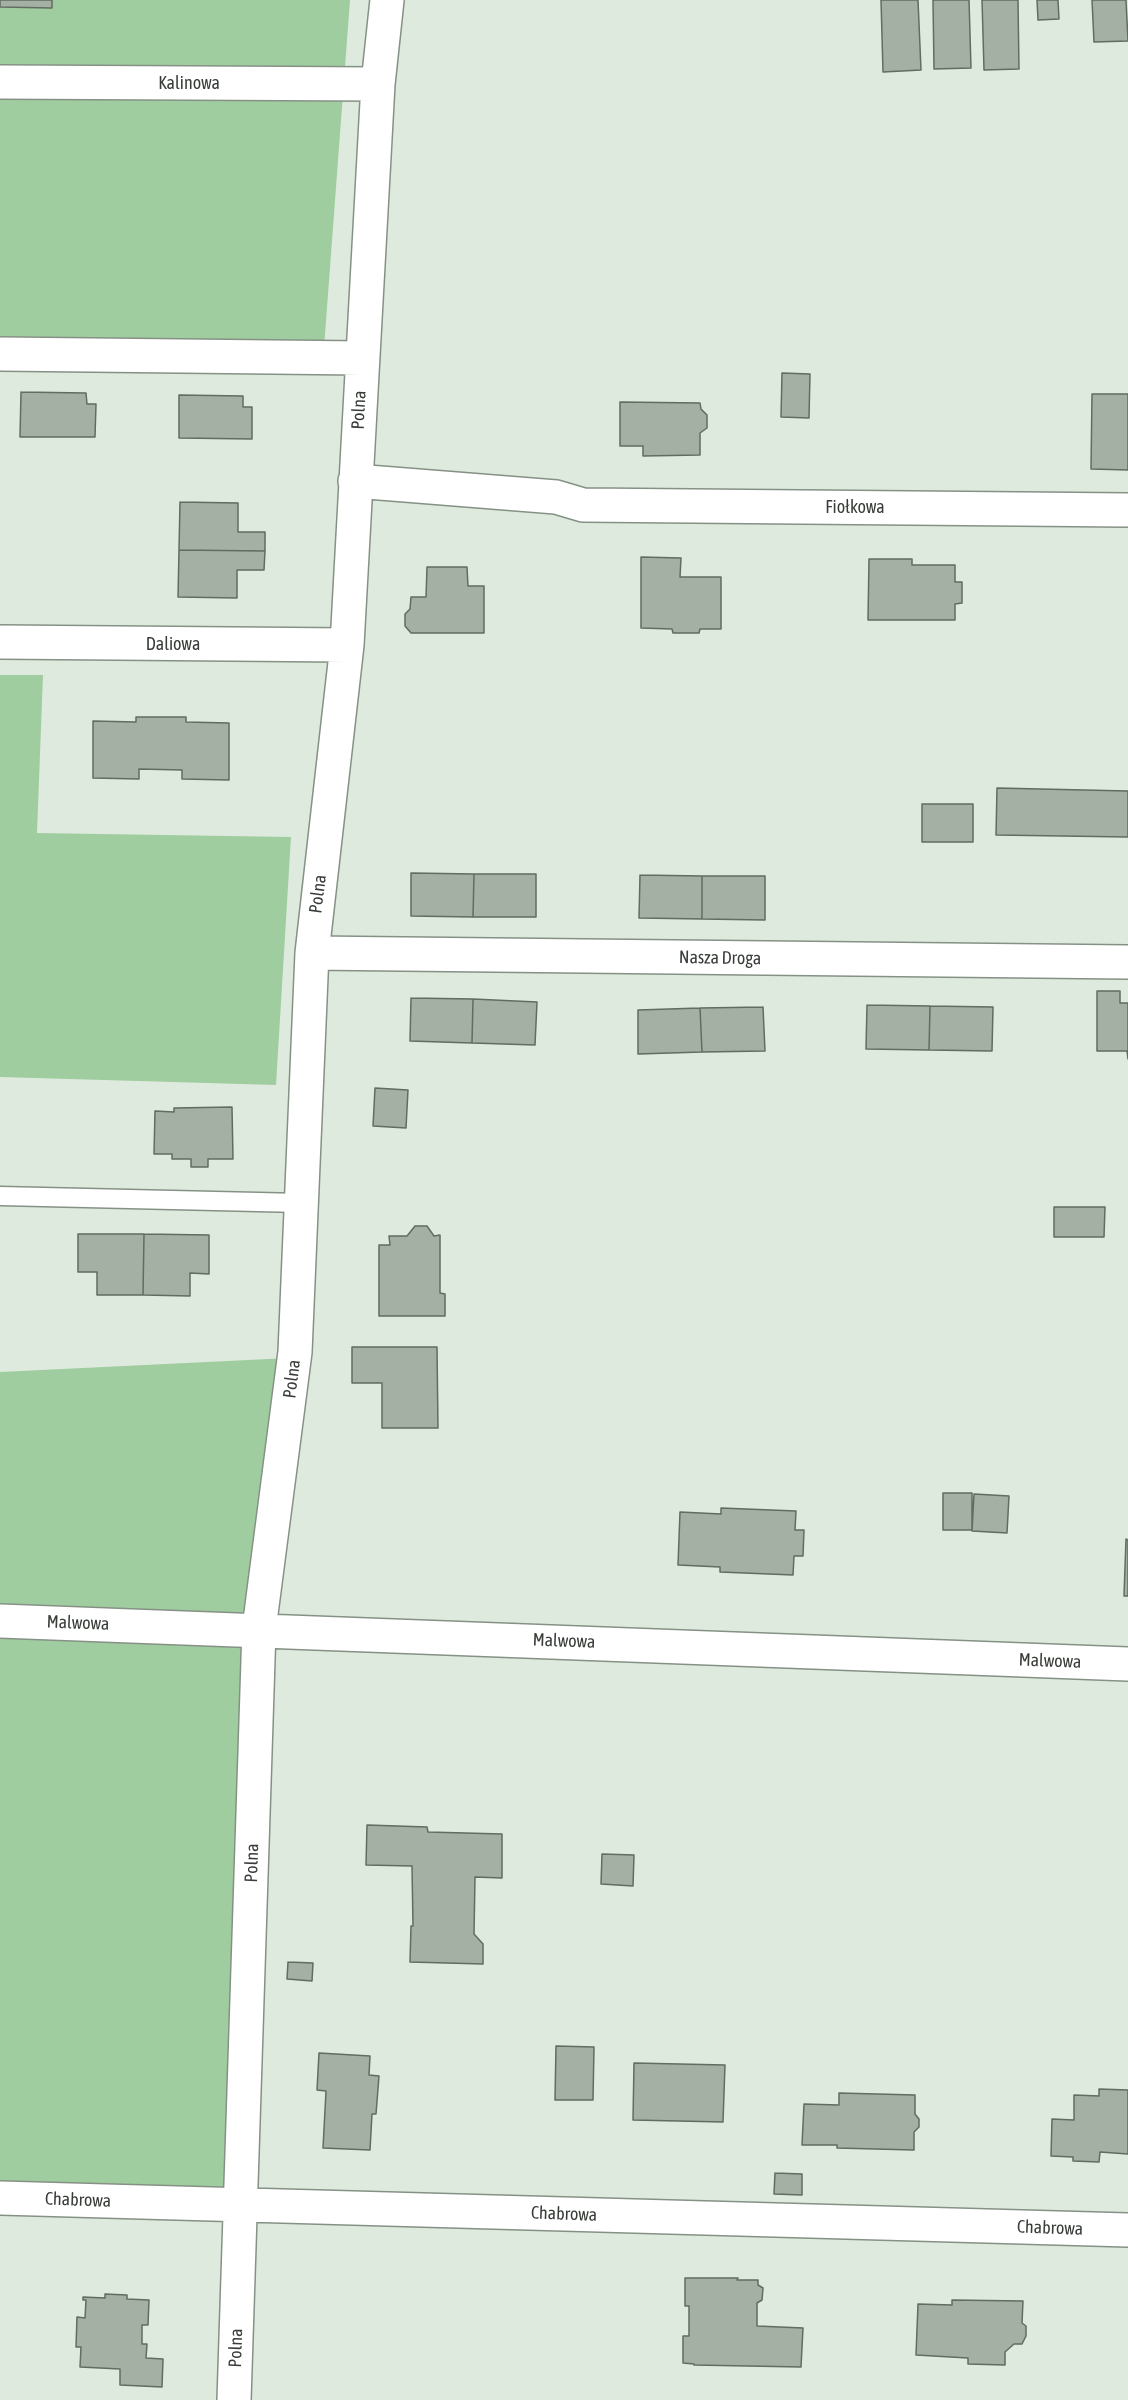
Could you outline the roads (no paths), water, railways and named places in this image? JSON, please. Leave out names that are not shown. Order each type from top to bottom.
[{"type":"street","name":"Polna","points":[[234,2400],[260,1629],[295,1352],[312,953],[347,645],[378,84],[387,0]]},
{"type":"street","name":"Kalinowa","points":[[0,82],[378,84]]},
{"type":"street","points":[[0,354],[362,358]]},
{"type":"street","name":"Fiołkowa","points":[[355,481],[556,497],[583,505],[1128,510]]},
{"type":"street","name":"Daliowa","points":[[0,642],[347,645]]},
{"type":"street","name":"Nasza Droga","points":[[312,953],[1128,962]]},
{"type":"street","name":"Malwowa","points":[[0,1621],[260,1629],[1128,1664]]},
{"type":"street","name":"Chabrowa","points":[[0,2198],[1128,2230]]},
{"type":"lane","points":[[0,1196],[301,1203]]}]
